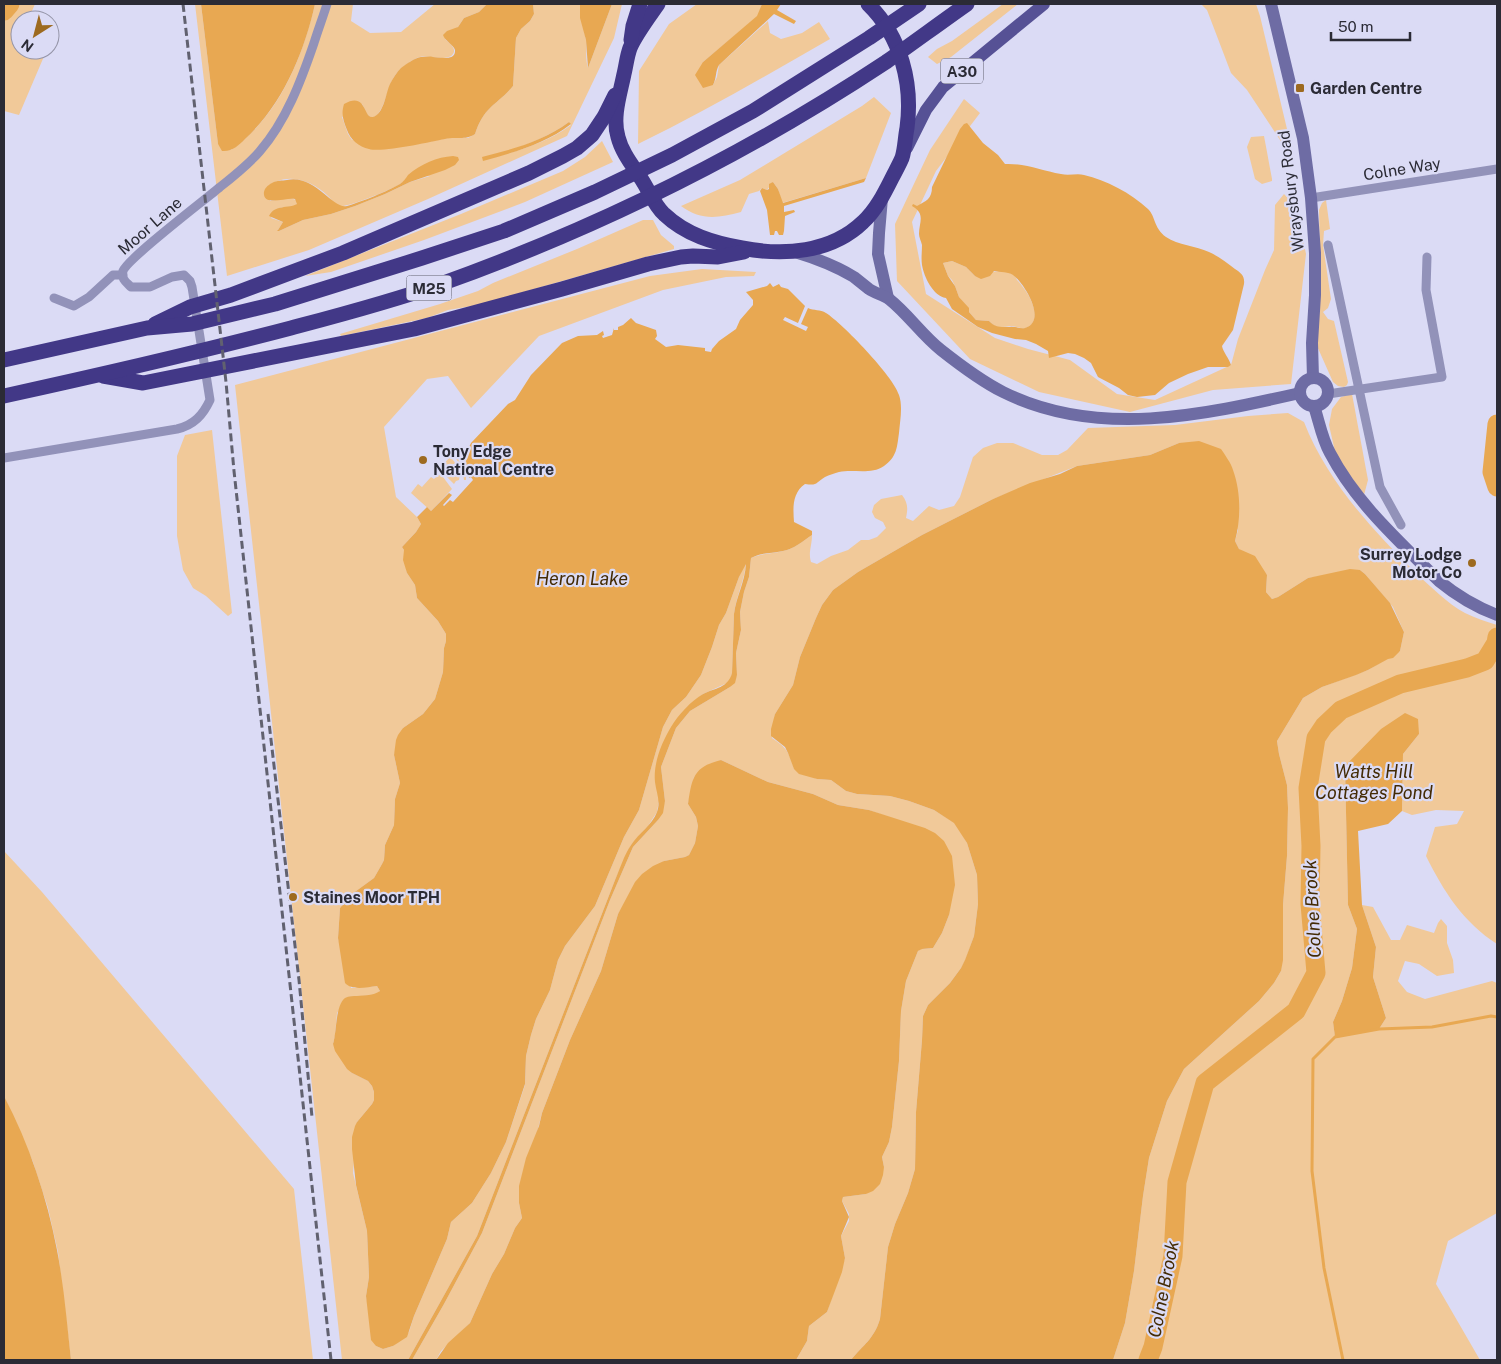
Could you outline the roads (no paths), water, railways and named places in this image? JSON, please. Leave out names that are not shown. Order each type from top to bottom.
[{"type":"highway","points":[[640,4],[633,26],[618,103],[617,136],[622,148],[662,213],[676,225],[709,241],[754,250],[794,252],[815,248],[842,237],[863,222],[882,198],[902,157],[909,104],[905,70],[894,39],[868,4]]},
{"type":"highway","points":[[630,49],[658,4]]},
{"type":"highway","name":"M25","points":[[4,360],[147,328],[192,324],[275,304],[504,231],[596,192],[672,155],[753,111],[919,4]]},
{"type":"highway","name":"M25","points":[[4,396],[236,343],[352,312],[437,285],[538,247],[684,179],[777,129],[885,62],[967,4]]},
{"type":"highway","name":"M25","points":[[147,328],[190,307],[231,295],[343,253],[529,173],[577,148],[585,143],[598,128],[623,77]]},
{"type":"highway","name":"M25","points":[[96,375],[143,384],[414,329],[648,264],[687,256],[718,256],[754,250]]},
{"type":"main road","name":"A30","points":[[902,157],[926,110],[943,87],[1044,4]]},
{"type":"main road","name":"Wraysbury Road","points":[[1271,4],[1303,138],[1311,198],[1315,253],[1312,343],[1314,378]]},
{"type":"main road","points":[[882,198],[878,254],[888,298]]},
{"type":"main road","points":[[794,252],[818,259],[854,277],[870,289],[888,298],[939,349],[983,381],[1042,408],[1077,416],[1141,420],[1253,404],[1300,394]]},
{"type":"main road","points":[[1314,378],[1326,384],[1328,394],[1323,402],[1314,406],[1305,402],[1300,394],[1302,384],[1314,378]]},
{"type":"main road","points":[[1314,406],[1329,452],[1365,505],[1439,581],[1468,602],[1494,614]]},
{"type":"street","name":"Moor Lane","points":[[4,458],[186,427],[204,413],[210,400],[190,280],[184,275],[172,277],[150,287],[131,287],[123,279],[124,268],[260,152],[283,118],[304,70],[327,4]]},
{"type":"street","name":"Colne Way","points":[[1311,198],[1497,169]]},
{"type":"street","name":"Wraysbury Road","points":[[1328,245],[1380,487],[1401,524]]},
{"type":"street","points":[[1328,394],[1442,377],[1426,290],[1427,257]]},
{"type":"street","points":[[54,298],[74,306],[89,296],[113,275],[123,275]]},
{"type":"water","points":[[201,4],[315,4],[305,41],[281,94],[258,125],[238,146],[226,151],[222,151],[218,144]]},
{"type":"water","points":[[487,4],[533,4],[534,14],[516,38],[513,86],[486,112],[475,134],[464,138],[449,138],[384,150],[369,149],[355,142],[348,133],[344,123],[344,104],[357,101],[361,103],[367,114],[373,117],[377,115],[380,112],[390,84],[401,68],[421,57],[446,58],[453,56],[455,50],[443,35],[447,31],[458,27],[464,18],[479,12]]},
{"type":"water","points":[[580,4],[612,4],[588,68],[586,40],[580,18]]},
{"type":"water","points":[[762,4],[781,4],[777,10],[796,21],[794,24],[774,14],[719,65],[713,85],[703,88],[695,75],[703,62],[757,16]]},
{"type":"water","points":[[569,122],[571,124],[561,131],[540,142],[518,151],[483,161],[482,157],[538,139]]},
{"type":"water","points":[[967,123],[983,143],[998,155],[1005,164],[1026,166],[1064,175],[1084,175],[1118,188],[1148,209],[1159,230],[1166,237],[1204,250],[1241,273],[1244,284],[1233,330],[1222,346],[1231,365],[1228,367],[1208,367],[1169,383],[1155,395],[1137,397],[1128,395],[1098,377],[1091,363],[1084,358],[1068,353],[1049,358],[1048,351],[1036,344],[992,333],[978,327],[952,309],[946,298],[933,290],[923,270],[922,245],[919,234],[921,218],[919,212],[912,206],[913,204],[917,206],[930,197],[932,187],[964,124]],"holes":[[[952,261],[966,267],[981,279],[990,276],[994,271],[1007,273],[1018,279],[1032,302],[1034,310],[1032,324],[1025,328],[1001,327],[989,321],[976,320],[969,312],[969,308],[959,297],[943,263]]]},
{"type":"water","points":[[453,156],[458,157],[459,160],[455,165],[445,170],[410,182],[355,206],[303,220],[279,231],[277,231],[283,222],[269,216],[278,208],[297,204],[295,199],[273,201],[266,198],[264,195],[265,189],[276,181],[297,180],[306,182],[336,203],[347,206],[395,187],[424,164]]},
{"type":"water","points":[[866,178],[864,182],[784,206],[784,212],[794,210],[795,212],[785,216],[783,235],[779,235],[775,231],[774,235],[770,235],[767,210],[760,191],[762,188],[769,189],[769,184],[773,182],[778,189],[783,203]]},
{"type":"water","name":"Heron Lake","points":[[770,283],[773,287],[779,284],[781,287],[788,289],[805,306],[798,323],[785,317],[783,320],[806,331],[808,327],[801,324],[808,308],[824,312],[855,339],[888,376],[899,395],[901,404],[896,451],[892,459],[879,469],[839,472],[825,477],[814,484],[805,484],[796,496],[794,522],[812,531],[812,535],[787,550],[751,558],[749,577],[740,612],[741,630],[736,653],[737,675],[735,683],[690,711],[676,728],[661,767],[665,801],[663,813],[633,847],[610,900],[482,1233],[412,1360],[408,1360],[477,1236],[624,858],[631,845],[652,821],[657,812],[658,800],[655,768],[664,739],[674,722],[689,704],[703,694],[724,685],[730,678],[732,673],[734,614],[746,564],[739,577],[726,613],[719,625],[701,675],[686,697],[672,710],[663,727],[639,810],[624,837],[595,906],[565,946],[558,960],[550,990],[536,1019],[531,1035],[526,1056],[525,1084],[506,1142],[491,1173],[472,1203],[451,1222],[447,1239],[407,1337],[393,1346],[383,1349],[376,1346],[371,1340],[366,1296],[369,1277],[367,1231],[356,1185],[352,1149],[352,1137],[355,1126],[372,1104],[374,1092],[368,1081],[347,1069],[335,1051],[333,1044],[339,1007],[345,998],[372,995],[380,991],[377,986],[356,988],[345,983],[338,938],[340,908],[352,894],[374,878],[384,860],[385,845],[394,825],[395,799],[400,783],[394,755],[396,740],[403,728],[423,714],[435,699],[443,672],[446,634],[438,621],[417,598],[415,585],[407,573],[403,560],[404,550],[402,547],[421,524],[417,517],[427,507],[431,511],[449,493],[452,495],[443,505],[450,500],[453,502],[473,480],[471,477],[469,478],[468,470],[465,470],[465,455],[471,443],[508,404],[515,400],[531,375],[562,343],[578,336],[597,335],[603,331],[603,338],[612,335],[614,328],[614,330],[618,330],[618,327],[631,318],[636,323],[656,330],[657,336],[655,339],[666,347],[678,345],[705,348],[705,351],[711,352],[719,341],[736,329],[740,320],[753,305],[753,300],[746,292],[767,286]]},
{"type":"water","points":[[1199,441],[1221,449],[1231,465],[1238,487],[1239,506],[1235,541],[1239,549],[1255,556],[1267,575],[1266,592],[1272,599],[1308,578],[1350,569],[1360,570],[1390,603],[1404,632],[1400,651],[1393,658],[1356,675],[1322,687],[1303,698],[1277,741],[1287,785],[1288,808],[1283,905],[1283,960],[1281,971],[1259,1001],[1184,1069],[1167,1101],[1149,1158],[1125,1323],[1113,1360],[851,1360],[871,1337],[880,1319],[888,1247],[915,1169],[916,1112],[923,1016],[928,1005],[950,983],[965,960],[974,936],[978,904],[977,875],[967,843],[954,823],[934,810],[890,796],[857,794],[846,791],[831,780],[817,779],[799,774],[794,769],[785,747],[771,736],[775,714],[793,685],[800,657],[822,605],[833,590],[858,572],[922,535],[993,499],[1030,483],[1060,474],[1077,466],[1150,455],[1179,443]]},
{"type":"water","name":"Watts Hill Cottages Pond","points":[[1405,713],[1418,719],[1419,734],[1403,754],[1402,811],[1388,824],[1358,831],[1362,905],[1376,947],[1373,977],[1386,1018],[1379,1029],[1335,1037],[1333,1022],[1342,1001],[1352,968],[1357,929],[1348,905],[1345,766],[1381,729]]},
{"type":"water","points":[[721,760],[768,782],[813,794],[838,805],[869,810],[925,828],[935,833],[944,841],[952,856],[955,885],[949,915],[942,933],[933,948],[918,951],[906,981],[901,1011],[899,1061],[892,1127],[889,1142],[882,1157],[883,1175],[880,1184],[873,1191],[866,1194],[843,1197],[842,1201],[849,1217],[841,1236],[845,1258],[842,1272],[827,1312],[809,1326],[807,1341],[796,1360],[436,1360],[448,1343],[470,1323],[492,1274],[522,1218],[519,1203],[519,1186],[526,1158],[570,1040],[601,971],[618,914],[635,882],[642,874],[664,861],[689,855],[695,843],[698,826],[696,817],[688,804],[693,780],[699,770]]},
{"type":"water","points":[[4,1096],[29,1152],[48,1210],[62,1277],[71,1360],[4,1360]]},
{"type":"waterway","points":[[4,11],[10,4]]},
{"type":"waterway","name":"Colne Brook","points":[[1497,424],[1492,472],[1497,487]]},
{"type":"waterway","name":"Colne Brook","points":[[1148,1360],[1153,1347],[1173,1256],[1177,1182],[1205,1083],[1296,1011],[1316,973],[1310,904],[1311,846],[1308,788],[1316,738],[1324,726],[1341,710],[1400,684],[1467,668],[1485,661],[1496,643],[1497,637]]},
{"type":"waterway","points":[[1343,1360],[1324,1268],[1312,1171],[1313,1059],[1335,1037],[1379,1029],[1432,1027],[1491,1016],[1497,1017]]},
{"type":"railway","points":[[183,4],[226,382],[234,471],[331,1360]]},
{"type":"railway","points":[[268,714],[299,980],[312,1117]]},
{"type":"place","name":"Garden Centre","points":[[1300,88]]},
{"type":"place","name":"Tony Edge National Centre","points":[[423,460]]},
{"type":"place","name":"Surrey Lodge Motor Co","points":[[1472,563]]},
{"type":"place","name":"Staines Moor TPH","points":[[293,897]]}]
